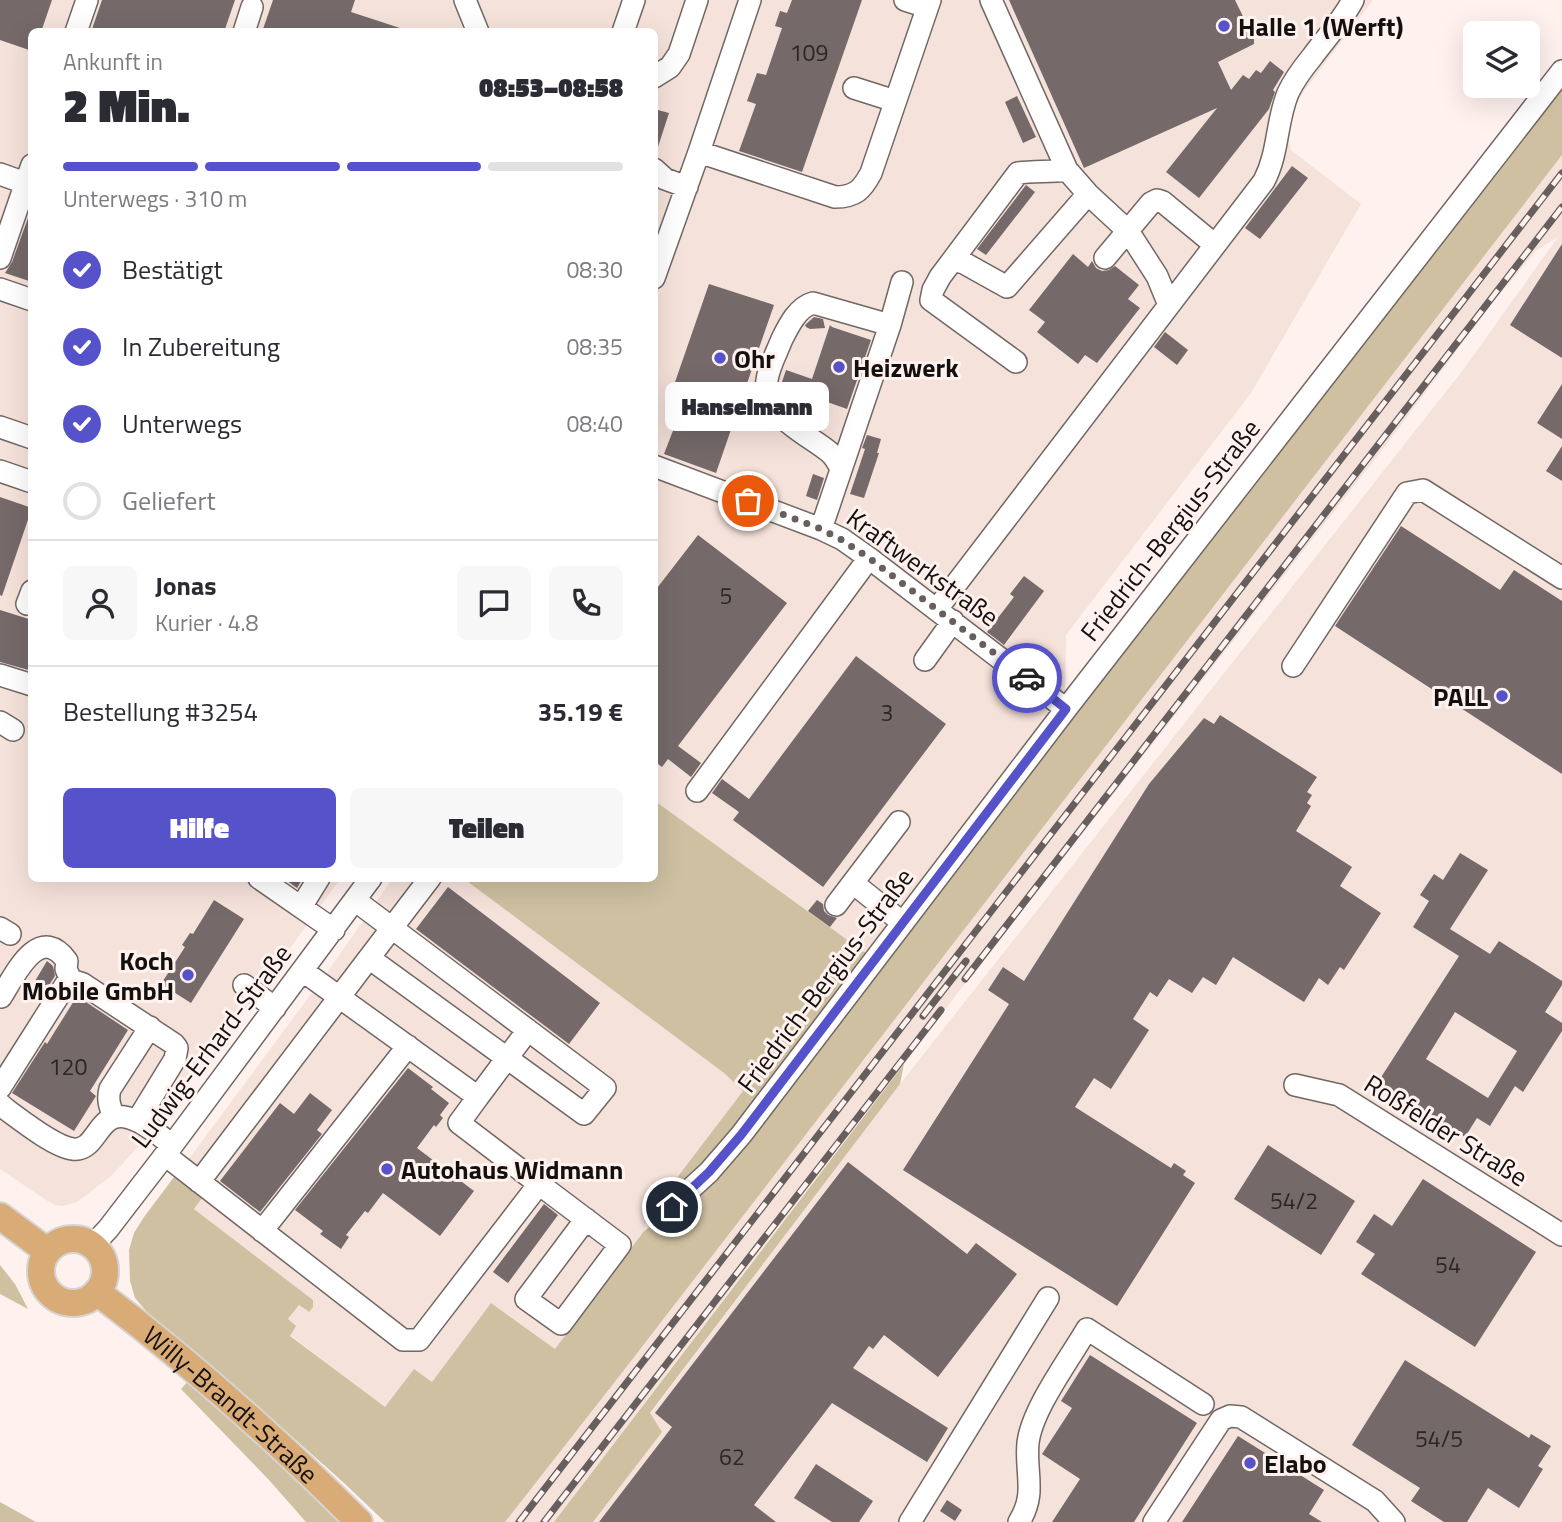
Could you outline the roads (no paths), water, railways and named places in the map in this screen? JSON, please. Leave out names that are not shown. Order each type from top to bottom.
[{"type":"main road","points":[[0,1216],[47,1251]]},
{"type":"main road","points":[[74,1238],[93,1245],[104,1262],[105,1273],[97,1292],[78,1303],[68,1303],[48,1293],[40,1272],[47,1251],[54,1244],[74,1238]]},
{"type":"main road","name":"Willy-Brandt-Straße","points":[[97,1292],[182,1358],[359,1522]]},
{"type":"street","points":[[77,28],[87,0]]},
{"type":"street","points":[[464,0],[476,28]]},
{"type":"street","points":[[624,28],[634,0]]},
{"type":"street","points":[[658,74],[670,67],[678,54],[697,0]]},
{"type":"street","points":[[658,267],[751,0]]},
{"type":"street","points":[[699,152],[835,197],[847,197],[858,192],[871,173],[928,4],[905,0]]},
{"type":"street","points":[[991,0],[1067,170],[1128,232],[1157,276],[1169,305]]},
{"type":"street","points":[[925,660],[945,615],[1169,305],[1264,181],[1271,167],[1288,93],[1353,0]]},
{"type":"street","points":[[245,28],[252,8]]},
{"type":"street","name":"Friedrich-Bergius-Straße","points":[[661,1216],[709,1172],[741,1135],[1066,709],[1562,71]]},
{"type":"street","points":[[854,88],[895,101]]},
{"type":"street","points":[[1016,362],[931,300],[933,290],[1018,173],[1067,170]]},
{"type":"street","points":[[0,174],[28,174],[0,258]]},
{"type":"street","points":[[658,177],[687,187]]},
{"type":"street","points":[[953,260],[964,263],[1007,287],[1088,194]]},
{"type":"street","points":[[1105,258],[1151,203],[1157,200],[1215,245]]},
{"type":"street","points":[[821,529],[902,282]]},
{"type":"street","points":[[0,289],[28,299]]},
{"type":"street","points":[[841,468],[831,453],[781,417],[769,400],[766,382],[774,357],[804,305],[813,303],[890,325]]},
{"type":"street","points":[[0,427],[28,437]]},
{"type":"street","name":"Kraftwerkstraße","points":[[658,468],[702,492],[821,529],[842,540],[945,615],[1066,709]]},
{"type":"street","points":[[0,471],[28,481]]},
{"type":"street","points":[[1293,666],[1406,493],[1423,490],[1562,578]]},
{"type":"street","points":[[696,791],[869,558]]},
{"type":"street","points":[[0,675],[28,684]]},
{"type":"street","points":[[836,905],[899,822]]},
{"type":"street","points":[[265,882],[334,930]]},
{"type":"street","points":[[300,907],[316,882]]},
{"type":"street","name":"Ludwig-Erhard-Straße","points":[[93,1245],[169,1150],[356,901],[367,882]]},
{"type":"street","points":[[199,1182],[427,882]]},
{"type":"street","points":[[853,883],[903,923]]},
{"type":"street","points":[[356,901],[605,1088],[584,1114],[369,958]]},
{"type":"street","points":[[1,997],[27,957],[37,949],[54,949],[67,961],[66,969],[71,980],[83,984],[174,1044],[177,1053],[136,1121]]},
{"type":"street","points":[[303,971],[478,1097]]},
{"type":"street","points":[[0,1088],[71,980]]},
{"type":"street","points":[[244,985],[275,1008]]},
{"type":"street","points":[[114,1117],[109,1104],[110,1089],[150,1027]]},
{"type":"street","points":[[528,1030],[459,1123],[539,1184],[586,1219],[620,1245],[561,1324],[526,1298],[586,1219]]},
{"type":"street","points":[[262,1231],[408,1046]]},
{"type":"street","name":"Roßfelder Straße","points":[[1295,1085],[1339,1095],[1562,1235]]},
{"type":"street","points":[[0,1104],[57,1143],[71,1149],[85,1146],[104,1122],[114,1117],[136,1121],[169,1150],[199,1182],[403,1340],[419,1340],[539,1184]]},
{"type":"street","points":[[910,1522],[1048,1298]]},
{"type":"street","points":[[1019,1522],[1030,1491],[1028,1443],[1038,1409],[1087,1329],[1203,1404]]},
{"type":"street","points":[[1154,1522],[1221,1420],[1230,1416],[1241,1417],[1375,1501],[1394,1522]]},
{"type":"railway","points":[[519,1522],[1562,173]]},
{"type":"railway","points":[[965,979],[1562,207]]},
{"type":"railway","points":[[923,1016],[966,961]]},
{"type":"railway","points":[[544,1522],[941,1010]]},
{"type":"place","name":"Halle 1 (Werft)","points":[[1224,26]]},
{"type":"place","name":"Ohr","points":[[720,358]]},
{"type":"place","name":"Heizwerk","points":[[839,367]]},
{"type":"place","name":"Hanselmann","points":[[748,501]]},
{"type":"place","name":"PALL","points":[[1502,696]]},
{"type":"place","name":"Koch Mobile GmbH","points":[[188,975]]},
{"type":"place","name":"Autohaus Widmann","points":[[387,1169]]},
{"type":"place","name":"Elabo","points":[[1250,1463]]}]
